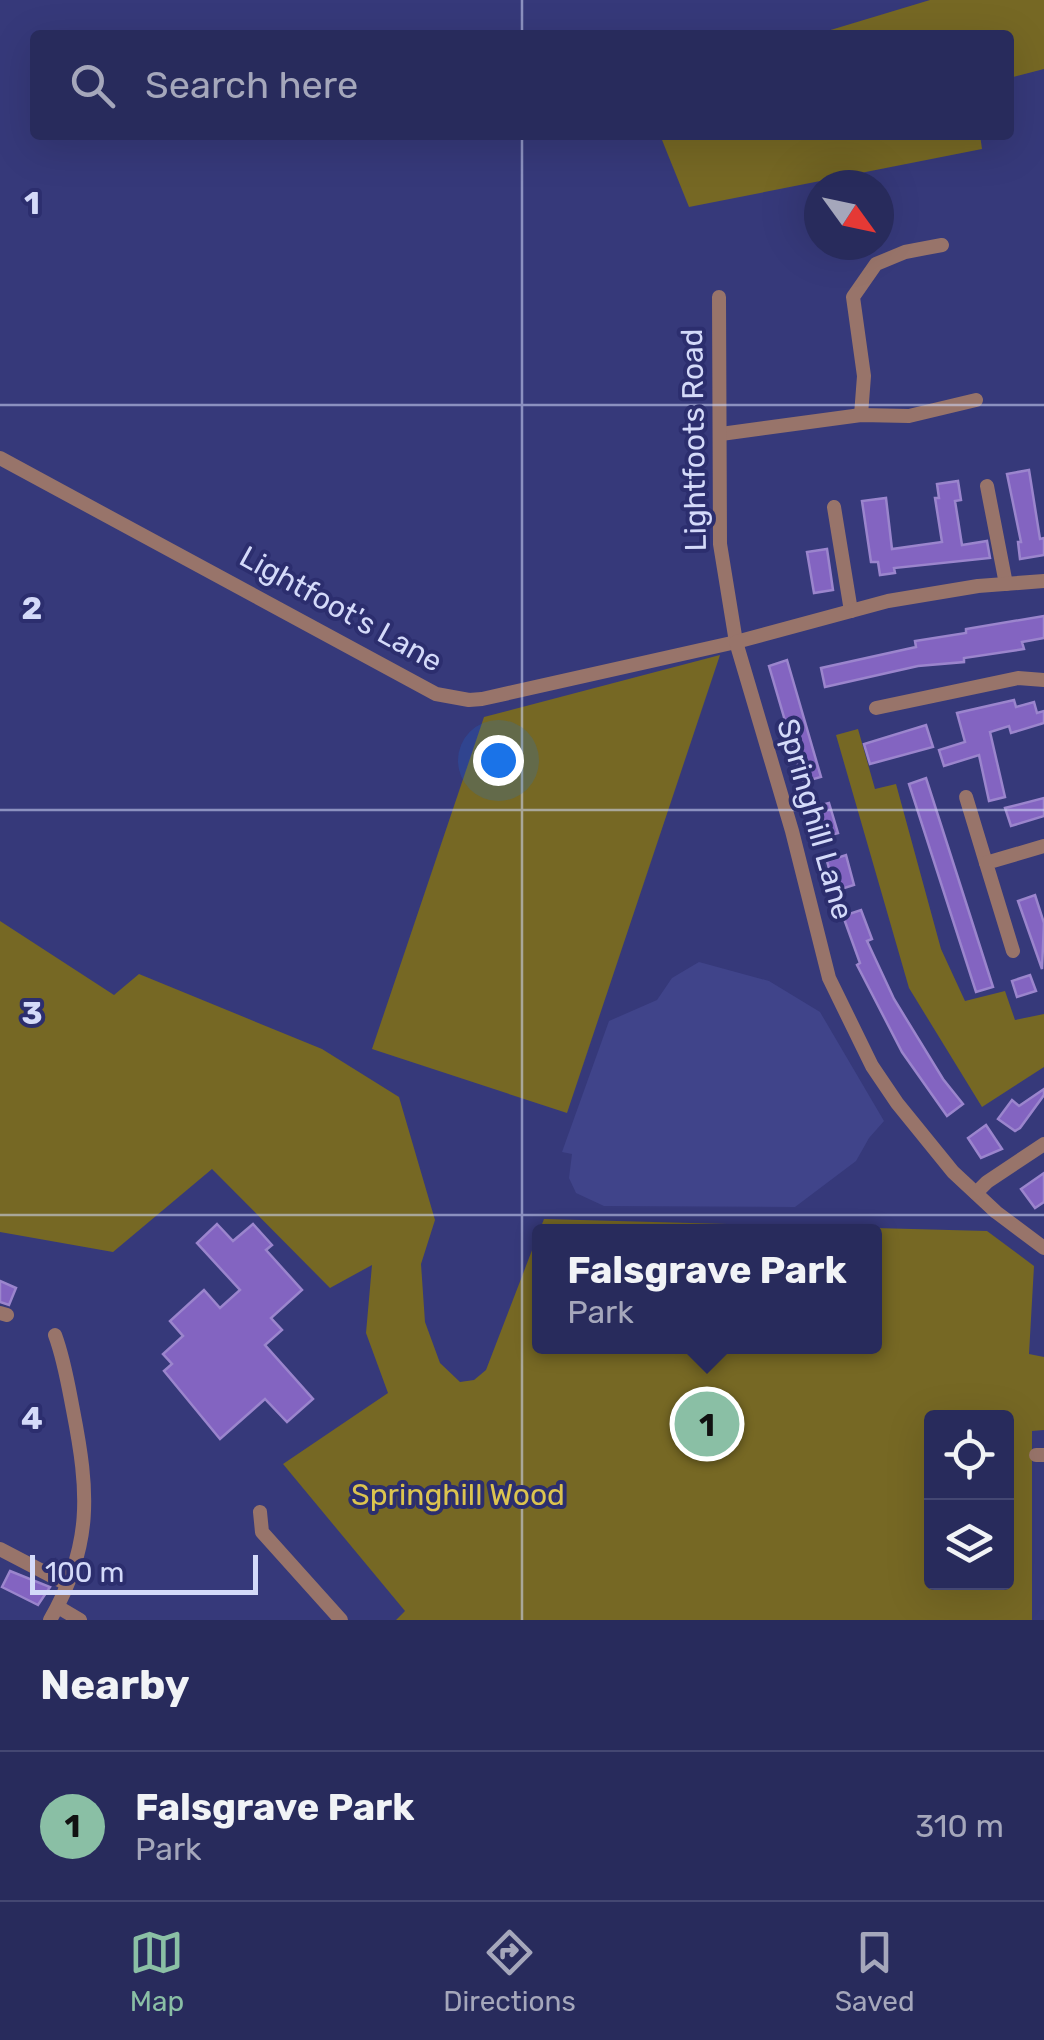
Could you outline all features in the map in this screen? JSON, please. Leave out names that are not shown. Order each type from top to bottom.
[{"type":"street","points":[[861,416],[864,376],[854,297],[876,264],[905,252],[942,244]]},
{"type":"street","name":"Lightfoots Road","points":[[719,297],[720,544],[736,642]]},
{"type":"street","points":[[721,434],[861,416],[908,416],[976,400]]},
{"type":"street","name":"Lightfoot's Lane","points":[[0,458],[436,694],[454,699],[482,699],[736,642]]},
{"type":"street","points":[[988,486],[1006,584]]},
{"type":"street","points":[[834,508],[851,611]]},
{"type":"street","points":[[736,642],[906,598],[1044,581]]},
{"type":"street","name":"Springhill Lane","points":[[736,642],[792,831],[829,978],[872,1066],[953,1172],[1044,1248]]},
{"type":"street","points":[[876,708],[938,702],[1018,678],[1044,680]]},
{"type":"street","points":[[966,797],[1013,950]]},
{"type":"street","points":[[986,863],[1044,846]]},
{"type":"street","points":[[976,1193],[1044,1144]]},
{"type":"street","points":[[55,1335],[85,1468],[85,1526],[54,1613],[80,1620]]},
{"type":"street","points":[[260,1512],[262,1532],[341,1620]]},
{"type":"street","points":[[0,1549],[67,1584]]},
{"type":"shaded area","points":[[699,962],[769,981],[820,1012],[884,1121],[856,1161],[795,1207],[604,1206],[576,1193],[569,1178],[572,1154],[562,1152],[609,1021],[657,1000],[672,978]]},
{"type":"green space","points":[[930,0],[1044,0],[1044,69],[1014,77],[1014,30],[831,30]]},
{"type":"green space","points":[[662,140],[981,140],[982,149],[876,170],[804,170],[804,184],[689,207]]},
{"type":"green space","points":[[720,655],[567,1113],[372,1049],[484,717]]},
{"type":"green space","points":[[858,729],[875,789],[896,784],[941,949],[965,1001],[1005,991],[1015,1020],[1044,1014],[1044,1067],[982,1107],[909,988],[836,735]]},
{"type":"green space","name":"Springhill Wood","points":[[0,921],[114,995],[139,974],[322,1049],[399,1097],[435,1220],[421,1264],[425,1322],[440,1363],[460,1382],[474,1380],[486,1370],[532,1250],[532,1354],[882,1354],[882,1228],[987,1231],[1034,1266],[1029,1354],[1044,1357],[1044,1430],[1032,1431],[1032,1620],[396,1620],[405,1611],[283,1464],[388,1393],[366,1333],[372,1265],[330,1288],[212,1169],[113,1252],[0,1232]]},
{"type":"green space","name":"Springhill Wood","points":[[544,1219],[729,1224],[542,1224]]},
{"type":"building","points":[[1029,470],[1044,555],[1020,559],[1021,542],[1007,474]]},
{"type":"building","points":[[958,481],[961,500],[955,501],[962,545],[987,541],[990,558],[894,568],[895,573],[880,575],[878,562],[871,562],[862,501],[886,498],[892,549],[942,542],[935,498],[939,498],[937,484]]},
{"type":"building","points":[[827,549],[833,590],[814,593],[807,552]]},
{"type":"building","points":[[1044,616],[1044,638],[1022,642],[1024,649],[964,658],[964,662],[918,666],[825,687],[821,668],[916,647],[915,641],[966,633],[966,629]]},
{"type":"building","points":[[787,660],[821,777],[803,782],[769,666]]},
{"type":"building","points":[[1014,700],[1016,707],[1034,702],[1037,713],[1044,711],[1044,723],[1011,733],[1009,726],[990,732],[1005,797],[989,801],[979,755],[944,766],[939,750],[965,742],[957,713]]},
{"type":"building","points":[[926,725],[933,747],[870,764],[864,744]]},
{"type":"building","points":[[926,778],[993,987],[976,992],[909,784]]},
{"type":"building","points":[[1044,798],[1044,816],[1011,826],[1005,808]]},
{"type":"building","points":[[829,803],[838,833],[819,838],[810,808]]},
{"type":"building","points":[[846,855],[854,885],[835,891],[827,861]]},
{"type":"building","points":[[1035,895],[1044,923],[1042,969],[1018,901]]},
{"type":"building","points":[[861,910],[872,939],[867,941],[894,999],[963,1104],[947,1116],[902,1052],[857,965],[860,963],[843,916]]},
{"type":"building","points":[[1030,975],[1036,991],[1017,997],[1012,981]]},
{"type":"building","points":[[1044,1089],[1044,1095],[1020,1128],[1015,1131],[998,1119],[1012,1100],[1019,1106]]},
{"type":"building","points":[[986,1125],[1002,1149],[981,1158],[968,1138]]},
{"type":"building","points":[[1044,1173],[1044,1202],[1035,1208],[1021,1189]]},
{"type":"building","points":[[217,1224],[233,1241],[253,1224],[272,1245],[266,1250],[302,1290],[271,1318],[282,1330],[265,1345],[313,1399],[287,1422],[265,1399],[220,1439],[164,1371],[172,1364],[163,1354],[183,1336],[170,1321],[204,1290],[220,1308],[240,1290],[197,1243]]},
{"type":"building","points":[[0,1281],[16,1288],[9,1305],[0,1302]]},
{"type":"building","points":[[10,1571],[50,1587],[38,1605],[2,1587]]},
{"type":"place","name":"Falsgrave Park","points":[[707,1424]]}]
